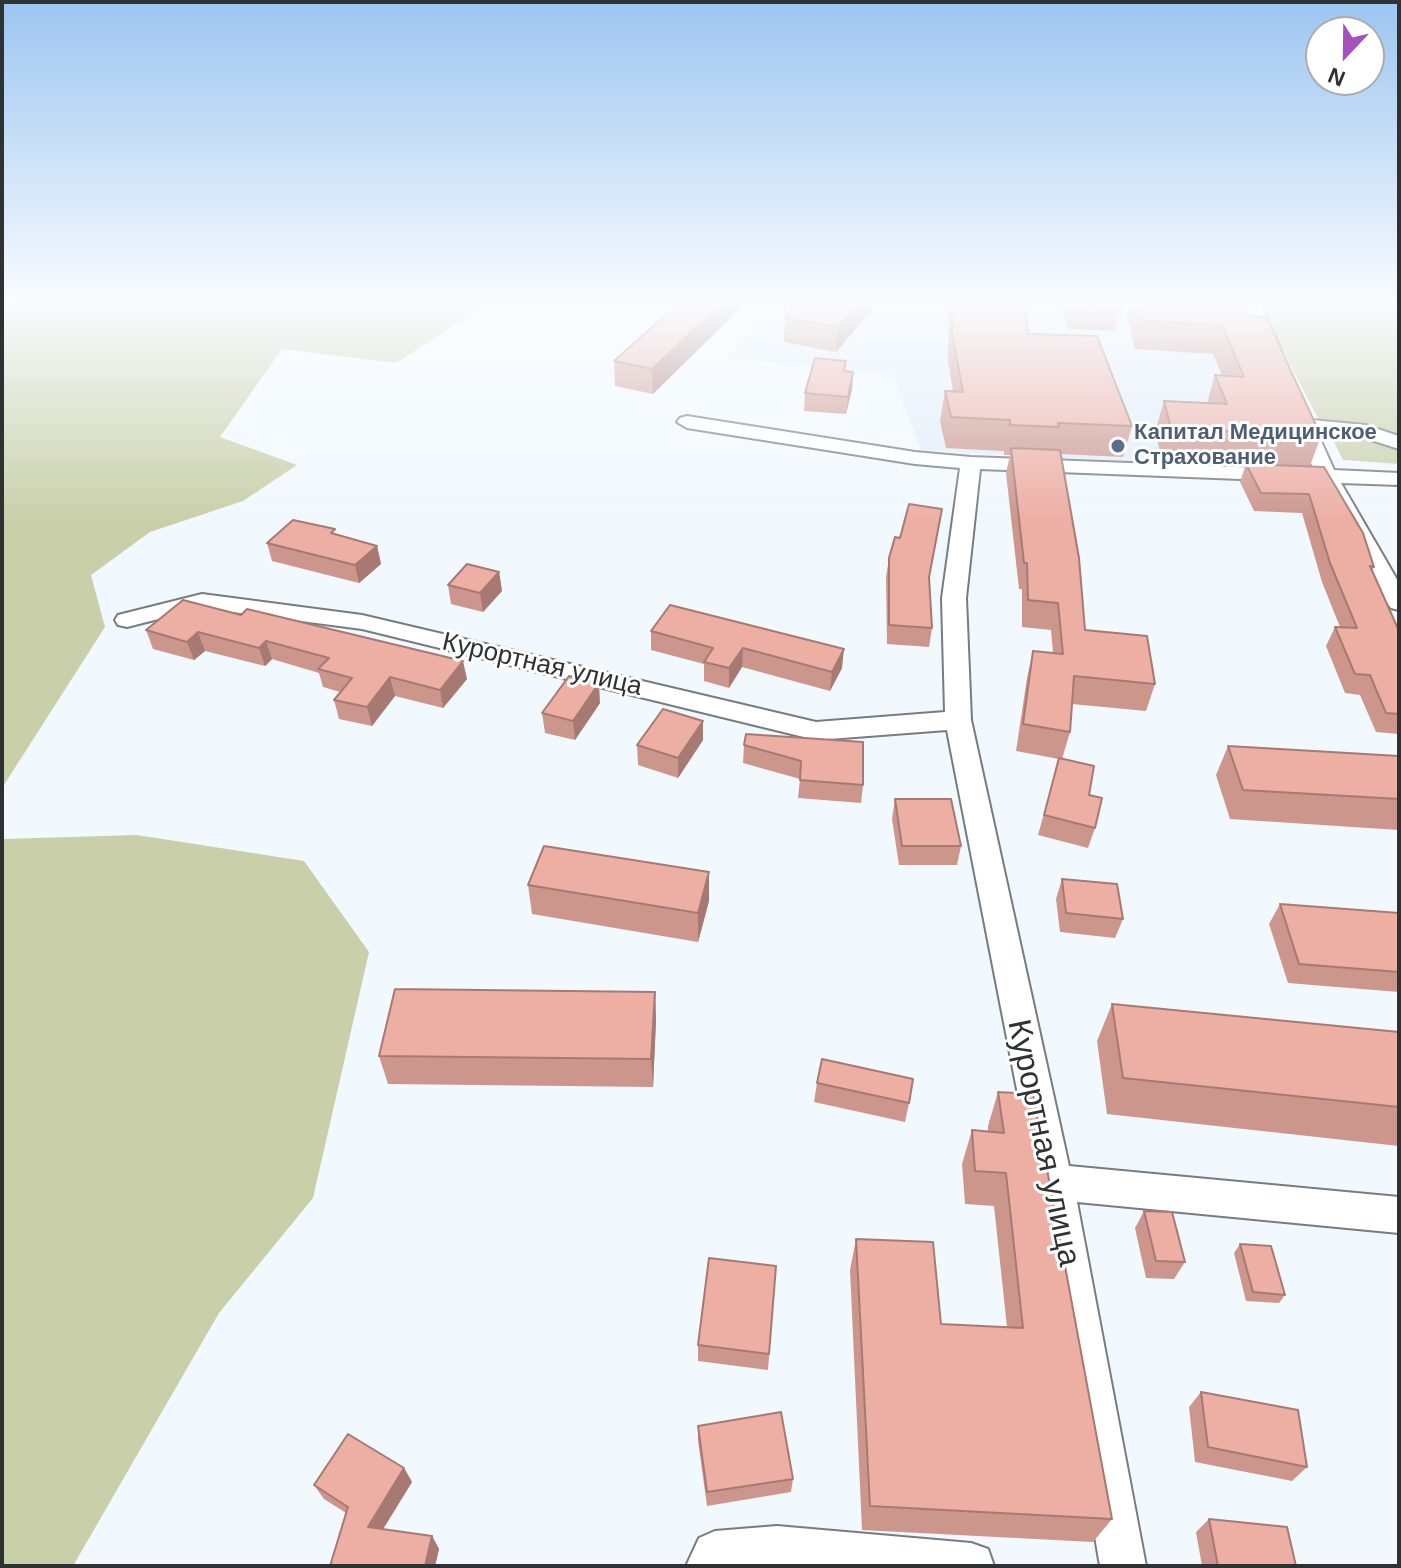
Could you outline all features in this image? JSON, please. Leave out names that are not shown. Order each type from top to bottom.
[{"type":"street","points":[[1292,396],[1328,479],[1399,603]]},
{"type":"street","points":[[687,422],[915,458],[971,463],[1328,479],[1399,479]]},
{"type":"street","points":[[1305,425],[1365,431],[1399,443]]},
{"type":"street","name":"Курортная улица","points":[[971,463],[954,598],[958,720],[1054,1182],[1123,1566]]},
{"type":"street","name":"Курортная улица","points":[[127,620],[202,601],[362,622],[816,731],[958,720]]},
{"type":"street","points":[[1054,1182],[1399,1215]]},
{"type":"street","points":[[709,1566],[715,1554],[777,1549],[971,1566]]},
{"type":"shaded area","points":[[893,376],[1273,376],[1316,472],[921,450]]},
{"type":"green space","points":[[2,376],[263,376],[220,437],[297,465],[243,501],[150,532],[91,575],[105,627],[2,788]]},
{"type":"green space","points":[[1296,376],[1399,376],[1399,443],[1322,426]]},
{"type":"green space","points":[[1330,434],[1359,435],[1399,448],[1399,464],[1343,460]]},
{"type":"green space","points":[[137,835],[304,861],[369,952],[313,1198],[219,1313],[73,1566],[2,1566],[2,839]]},
{"type":"building","points":[[810,376],[852,376],[848,397],[805,393]]},
{"type":"building","points":[[960,376],[1113,376],[1132,426],[1010,425],[1010,420],[951,417],[945,391],[963,392]]},
{"type":"building","points":[[1215,376],[1293,376],[1321,436],[1171,428],[1164,401],[1227,404]]},
{"type":"building","points":[[1011,448],[1060,450],[1079,558],[1085,630],[1147,636],[1155,684],[1074,676],[1070,732],[1023,724],[1033,651],[1063,654],[1058,603],[1028,600],[1027,563],[1024,563]]},
{"type":"building","points":[[1246,464],[1324,467],[1363,533],[1374,567],[1370,566],[1399,631],[1399,714],[1386,713],[1370,675],[1355,674],[1335,627],[1357,628],[1330,563],[1309,494],[1261,493]]},
{"type":"building","points":[[909,504],[942,509],[929,577],[932,628],[889,625],[889,558],[895,537],[900,538]]},
{"type":"building","points":[[293,520],[335,529],[331,533],[377,546],[355,565],[267,543]]},
{"type":"building","points":[[467,564],[499,572],[480,593],[448,585]]},
{"type":"building","points":[[183,600],[241,615],[247,609],[463,661],[440,690],[390,677],[367,707],[334,700],[352,678],[318,669],[329,658],[266,641],[259,648],[198,632],[187,642],[146,630]]},
{"type":"building","points":[[670,605],[844,649],[832,672],[743,648],[729,668],[704,662],[713,648],[651,631]]},
{"type":"building","points":[[569,676],[599,683],[573,721],[542,713]]},
{"type":"building","points":[[663,709],[703,721],[678,758],[637,745]]},
{"type":"building","points":[[746,734],[863,742],[863,785],[800,780],[801,761],[744,745]]},
{"type":"building","points":[[1228,746],[1399,756],[1399,799],[1243,790]]},
{"type":"building","points":[[1059,758],[1094,766],[1089,795],[1102,798],[1095,828],[1044,815]]},
{"type":"building","points":[[895,799],[951,799],[961,846],[902,846]]},
{"type":"building","points":[[544,846],[709,872],[698,913],[528,885]]},
{"type":"building","points":[[1062,879],[1117,884],[1123,919],[1066,913]]},
{"type":"building","points":[[1280,904],[1399,913],[1399,972],[1299,964]]},
{"type":"building","points":[[395,989],[655,992],[651,1059],[379,1056]]},
{"type":"building","points":[[1112,1004],[1399,1032],[1399,1107],[1123,1078]]},
{"type":"building","points":[[822,1059],[913,1079],[909,1103],[817,1083]]},
{"type":"building","points":[[998,1092],[1033,1094],[1112,1519],[870,1506],[856,1239],[933,1242],[941,1324],[1023,1328],[1006,1173],[975,1171],[972,1130],[1004,1133]]},
{"type":"building","points":[[1144,1211],[1172,1212],[1185,1262],[1156,1261]]},
{"type":"building","points":[[1240,1244],[1271,1246],[1285,1295],[1253,1292]]},
{"type":"building","points":[[709,1258],[776,1266],[769,1354],[698,1345]]},
{"type":"building","points":[[1201,1392],[1298,1410],[1307,1467],[1208,1447]]},
{"type":"building","points":[[781,1412],[793,1479],[707,1492],[698,1426]]},
{"type":"building","points":[[348,1434],[404,1468],[368,1527],[432,1536],[425,1566],[330,1566],[348,1507],[314,1485]]},
{"type":"building","points":[[1209,1519],[1287,1527],[1296,1566],[1218,1566]]},
{"type":"place","name":"Капитал Медицинское Страхование","points":[[1118,446]]}]
